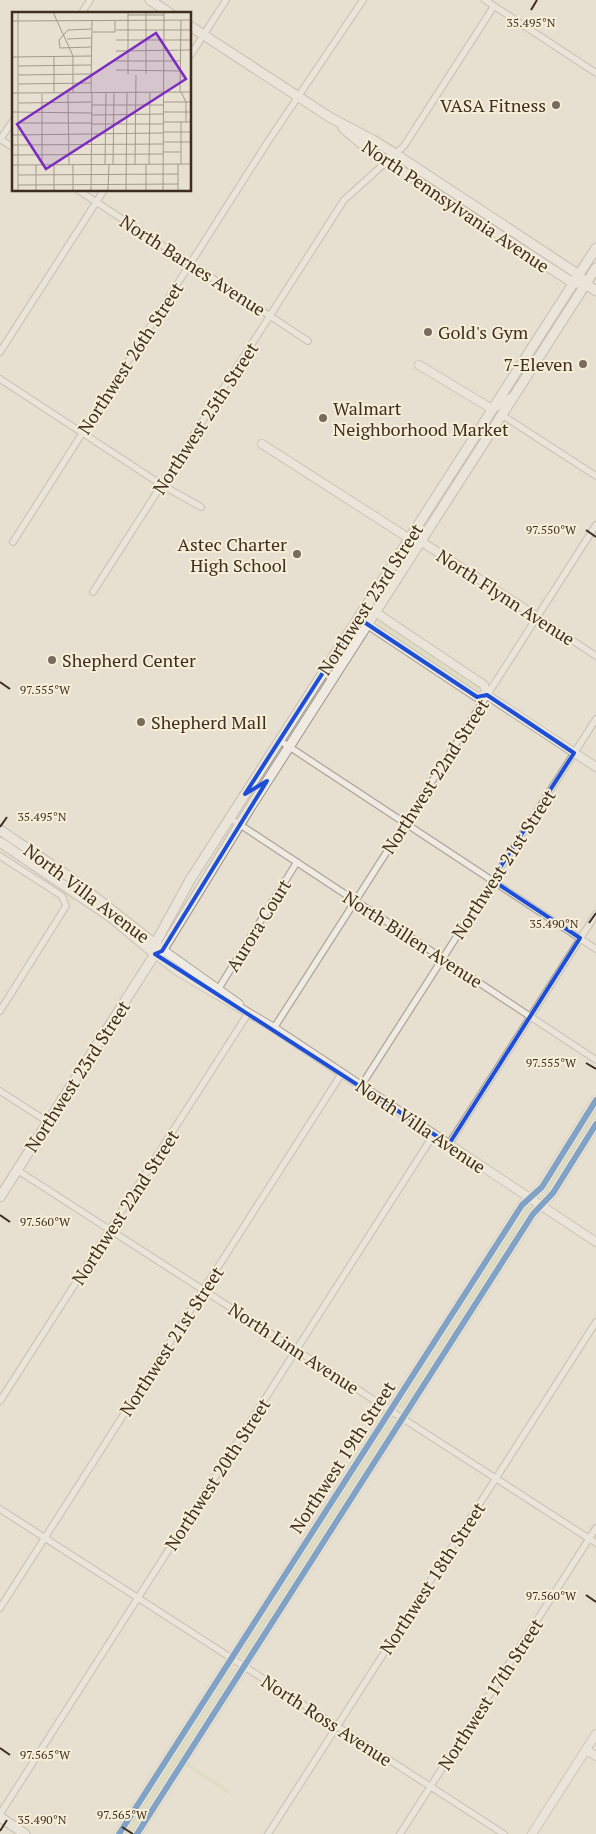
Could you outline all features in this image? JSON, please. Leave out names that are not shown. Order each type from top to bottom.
[{"type":"main road","points":[[150,0],[168,12]]},
{"type":"main road","name":"North Pennsylvania Avenue","points":[[191,27],[331,118],[373,140],[435,180],[579,275],[586,284],[596,290]]},
{"type":"main road","name":"North Pennsylvania Avenue","points":[[331,118],[368,149],[459,209],[573,283],[586,284]]},
{"type":"main road","points":[[429,189],[435,180]]},
{"type":"main road","points":[[459,209],[465,200]]},
{"type":"main road","name":"Northwest 23rd Street","points":[[159,952],[155,944],[190,880],[596,248]]},
{"type":"main road","name":"Northwest 23rd Street","points":[[0,1197],[185,914],[248,811],[596,268]]},
{"type":"main road","points":[[459,462],[469,468]]},
{"type":"main road","points":[[438,494],[449,500]]},
{"type":"main road","points":[[325,670],[335,676]]},
{"type":"main road","points":[[248,811],[245,794],[270,778]]},
{"type":"main road","name":"North Villa Avenue","points":[[0,830],[71,878],[155,944]]},
{"type":"main road","name":"North Villa Avenue","points":[[2,842],[159,952]]},
{"type":"main road","points":[[209,850],[220,857]]},
{"type":"main road","points":[[190,880],[202,887]]},
{"type":"main road","points":[[175,908],[185,914]]},
{"type":"main road","points":[[0,1816],[25,1834]]},
{"type":"street","points":[[83,12],[90,0]]},
{"type":"street","points":[[191,54],[226,0]]},
{"type":"street","name":"Northwest 26th Street","points":[[13,542],[267,143],[300,98],[363,0]]},
{"type":"street","points":[[485,0],[596,73]]},
{"type":"street","name":"Northwest 25th Street","points":[[93,592],[344,200],[396,155],[494,6]]},
{"type":"street","points":[[12,122],[0,140],[12,147]]},
{"type":"street","name":"North Barnes Avenue","points":[[80,191],[308,341]]},
{"type":"street","points":[[0,352],[103,191]]},
{"type":"street","points":[[419,365],[492,409],[495,426]]},
{"type":"street","points":[[0,379],[162,485],[201,507]]},
{"type":"street","points":[[492,409],[514,396]]},
{"type":"street","points":[[502,415],[596,476]]},
{"type":"street","name":"North Flynn Avenue","points":[[262,444],[410,539],[422,542],[596,656]]},
{"type":"street","name":"Northwest 22nd Street","points":[[274,1028],[596,525]]},
{"type":"street","points":[[366,606],[484,684],[487,695],[596,767]]},
{"type":"street","points":[[358,618],[476,697],[487,695]]},
{"type":"street","name":"Northwest 21st Street","points":[[361,1086],[596,719]]},
{"type":"street","points":[[279,740],[596,949]]},
{"type":"street","name":"North Billen Avenue","points":[[230,818],[596,1060]]},
{"type":"street","name":"North Villa Avenue","points":[[0,856],[62,896],[66,908],[0,1011]]},
{"type":"street","name":"Aurora Court","points":[[219,988],[298,862]]},
{"type":"street","points":[[449,1144],[596,914]]},
{"type":"street","name":"North Villa Avenue","points":[[159,952],[219,988],[248,1011]]},
{"type":"street","name":"North Villa Avenue","points":[[159,952],[180,972],[248,1011],[596,1242]]},
{"type":"street","name":"Northwest 22nd Street","points":[[0,1401],[248,1011]]},
{"type":"street","name":"Northwest 21st Street","points":[[0,1608],[342,1073]]},
{"type":"street","points":[[0,1091],[48,1122]]},
{"type":"street","name":"Northwest 19th Street","points":[[119,1834],[522,1205],[542,1186],[596,1100]]},
{"type":"street","name":"Northwest 19th Street","points":[[137,1834],[402,1418],[534,1214],[553,1192],[596,1124]]},
{"type":"street","name":"Northwest 20th Street","points":[[0,1816],[434,1134]]},
{"type":"street","name":"North Linn Avenue","points":[[17,1170],[596,1543]]},
{"type":"street","name":"Northwest 18th Street","points":[[268,1834],[596,1322]]},
{"type":"street","name":"North Ross Avenue","points":[[0,1509],[504,1834]]},
{"type":"street","name":"Northwest 17th Street","points":[[400,1834],[596,1528]]},
{"type":"street","points":[[532,1834],[596,1736]]},
{"type":"street","points":[[586,1750],[596,1756]]},
{"type":"highlighted area","points":[[358,618],[477,697],[487,695],[574,753],[492,880],[580,938],[449,1144],[155,954],[162,951],[267,781],[245,794]]},
{"type":"green space","points":[[382,621],[485,688],[480,696],[377,627],[378,622]]},
{"type":"green space","points":[[356,626],[360,629],[339,661],[335,659]]},
{"type":"green space","points":[[0,851],[75,899],[72,902],[68,897],[0,853]]},
{"type":"green space","points":[[596,1106],[596,1119],[550,1191],[545,1192],[544,1188]]},
{"type":"green space","points":[[527,1205],[532,1207],[531,1211],[405,1408],[399,1409],[398,1403]]},
{"type":"green space","points":[[388,1419],[393,1420],[395,1423],[246,1657],[240,1657],[239,1651]]},
{"type":"green space","points":[[230,1668],[236,1669],[235,1674],[133,1834],[123,1834]]},
{"type":"green space","points":[[188,1763],[230,1791],[229,1794],[186,1766]]},
{"type":"cycle path","points":[[119,1834],[522,1205],[542,1187],[596,1100]]},
{"type":"cycle path","points":[[137,1834],[533,1214],[553,1193],[596,1124]]},
{"type":"place","name":"VASA Fitness","points":[[556,105]]},
{"type":"place","name":"Gold's Gym","points":[[428,332]]},
{"type":"place","name":"7-Eleven","points":[[583,364]]},
{"type":"place","name":"Walmart Neighborhood Market","points":[[323,418]]},
{"type":"place","name":"Astec Charter High School","points":[[297,554]]},
{"type":"place","name":"Shepherd Center","points":[[52,660]]},
{"type":"place","name":"Shepherd Mall","points":[[141,722]]}]
